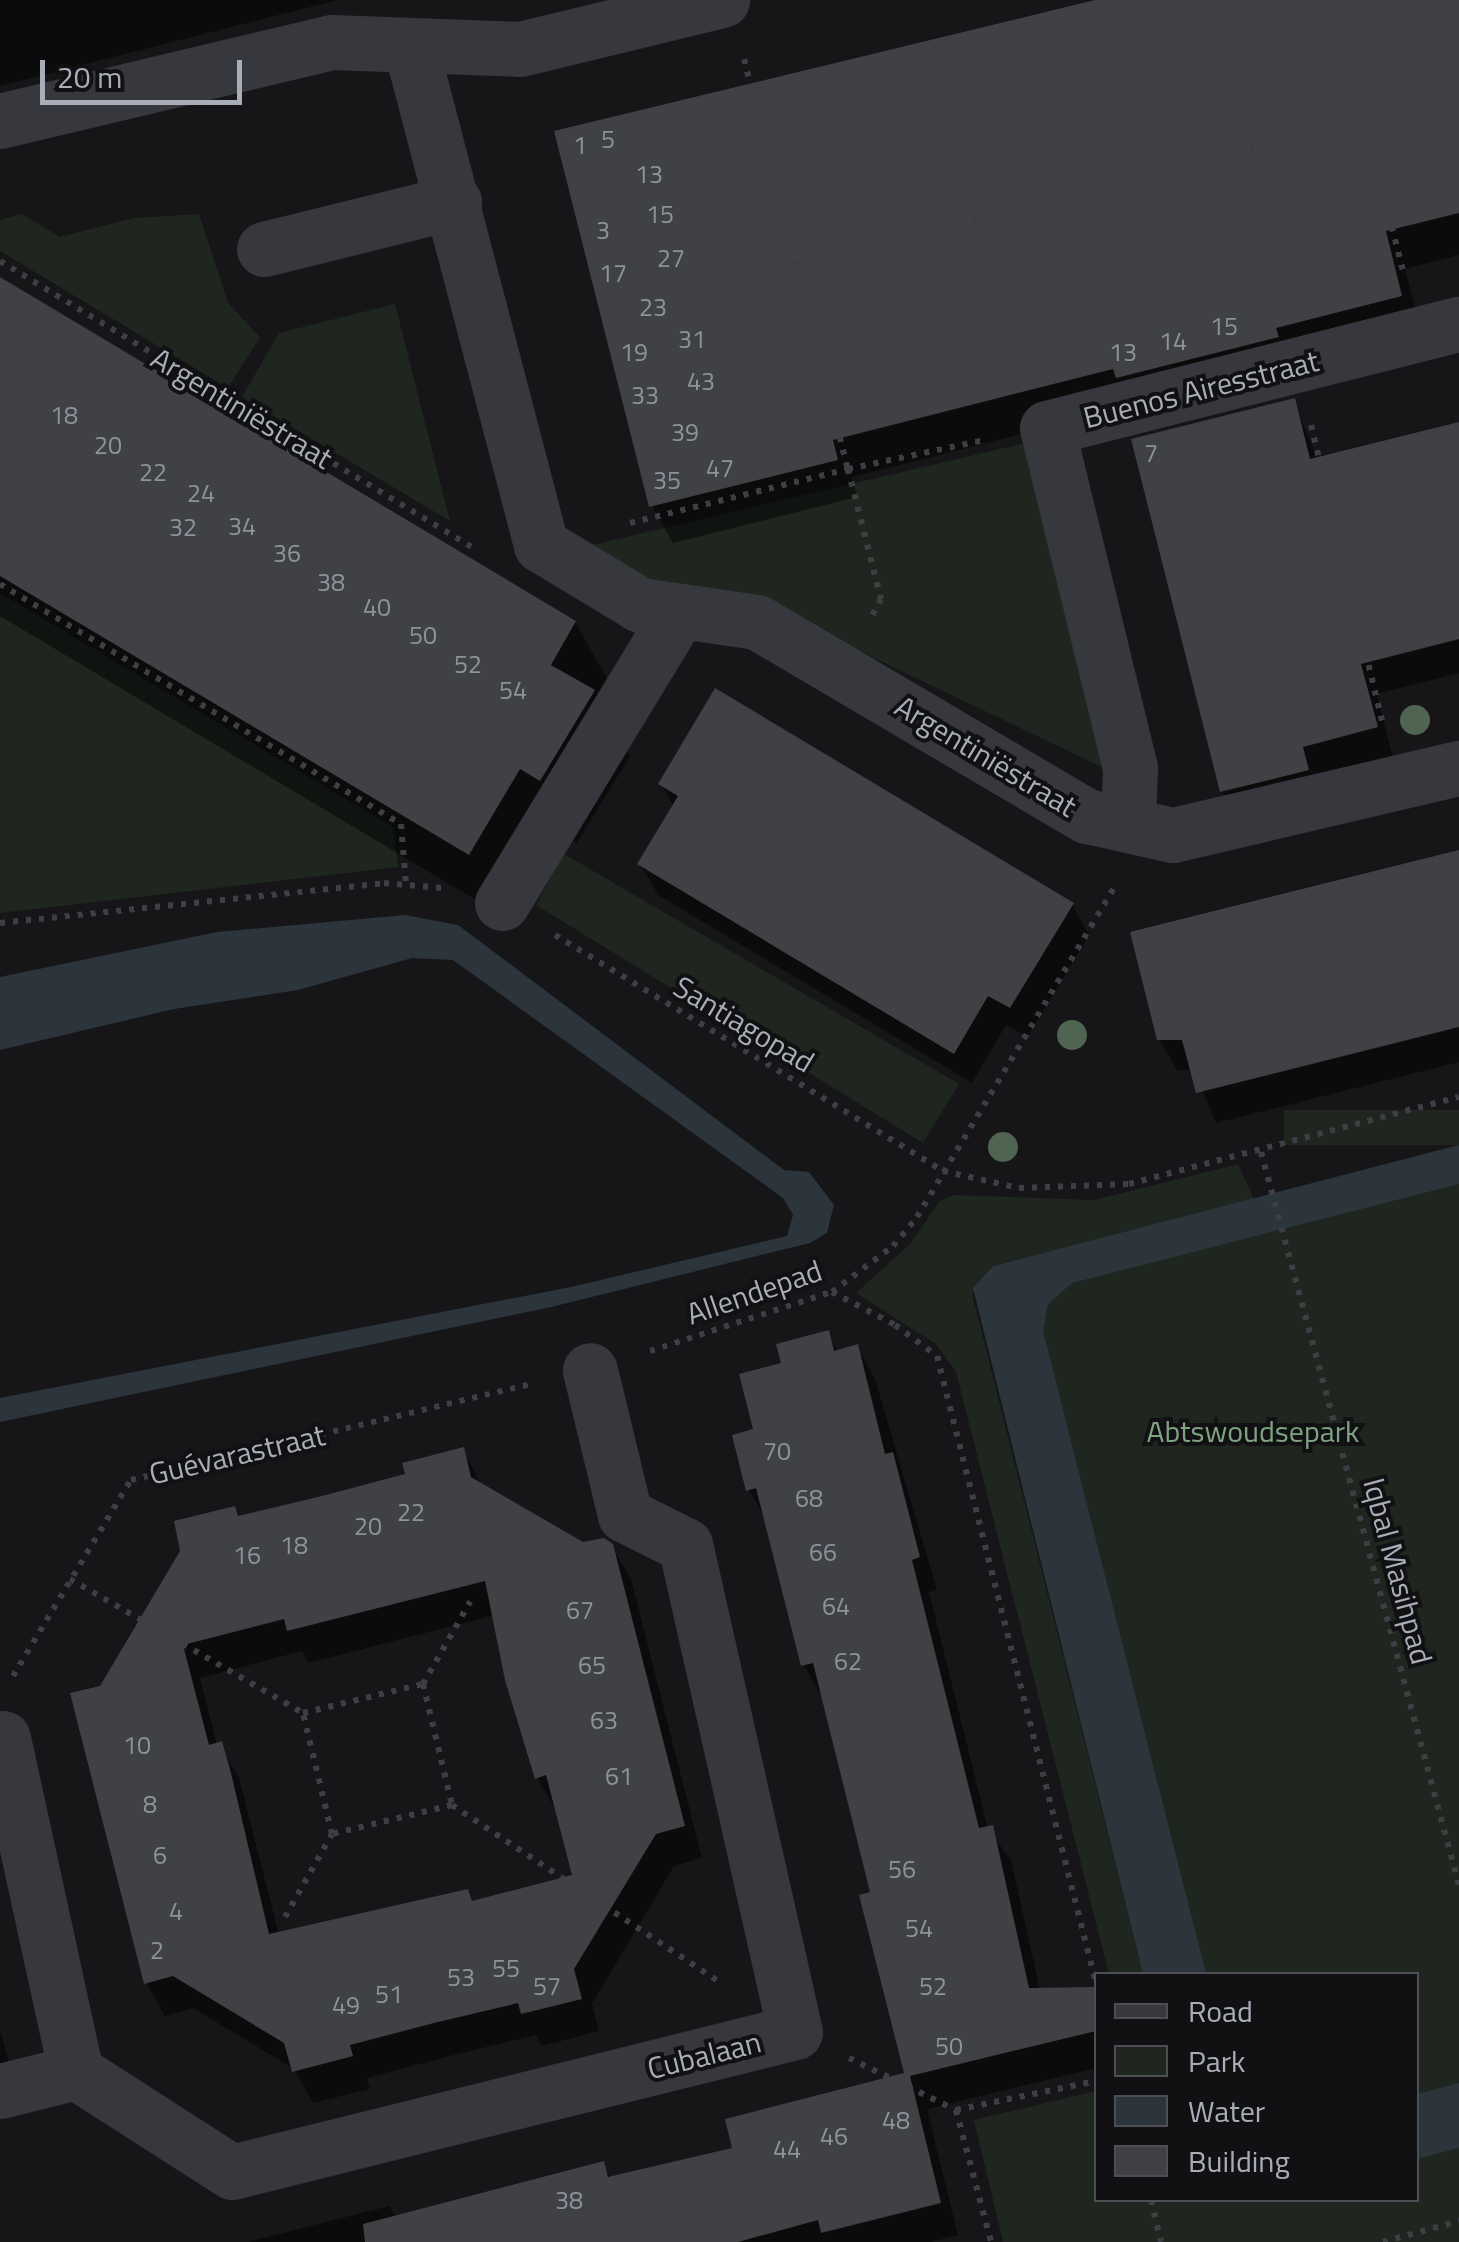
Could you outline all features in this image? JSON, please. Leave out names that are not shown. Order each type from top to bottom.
[{"type":"street","points":[[0,121],[332,42],[412,48],[520,49],[730,19]]},
{"type":"street","points":[[412,48],[541,546]]},
{"type":"street","points":[[264,249],[454,202]]},
{"type":"street","name":"Buenos Airesstraat","points":[[1128,825],[1130,768],[1046,428],[1439,329]]},
{"type":"street","name":"Argentiniëstraat","points":[[541,546],[640,605],[758,622],[1087,816],[1173,835],[1459,768]]},
{"type":"street","points":[[502,902],[679,612]]},
{"type":"street","name":"Cubalaan","points":[[76,2072],[232,2172],[795,2032],[684,1545],[625,1514],[590,1370]]},
{"type":"street","points":[[0,2090],[76,2072],[3,1738]]},
{"type":"path","points":[[1334,0],[1365,120],[1439,329]]},
{"type":"path","points":[[730,19],[881,599],[845,671]]},
{"type":"path","points":[[796,265],[1365,120]]},
{"type":"path","name":"Argentiniëstraat","points":[[0,261],[492,559],[541,546]]},
{"type":"path","points":[[1296,366],[1398,784]]},
{"type":"path","points":[[541,546],[848,469],[1046,428]]},
{"type":"path","points":[[0,584],[401,824],[406,884]]},
{"type":"path","name":"Allendepad","points":[[590,1370],[832,1292],[893,1246],[1115,889],[1128,825]]},
{"type":"path","name":"Santiagopad","points":[[0,923],[406,884],[502,902],[942,1171],[1019,1188],[1129,1184],[1459,1097]]},
{"type":"path","name":"Iqbal Masihpad","points":[[1261,1152],[1459,1885]]},
{"type":"path","points":[[832,1292],[896,1325],[937,1356],[1094,1976]]},
{"type":"path","name":"Guévarastraat","points":[[10,1681],[130,1480],[590,1370]]},
{"type":"path","points":[[70,1578],[303,1714],[423,1684]]},
{"type":"path","points":[[332,1834],[452,1806],[423,1684],[470,1602]]},
{"type":"path","points":[[285,1917],[332,1834],[303,1714]]},
{"type":"path","points":[[956,2110],[1094,2081]]},
{"type":"path","points":[[1151,2202],[1161,2242]]},
{"type":"path","points":[[1383,2242],[1459,2221]]},
{"type":"green space","points":[[22,214],[60,237],[134,218],[199,214],[228,303],[260,337],[228,388],[0,251],[0,220]]},
{"type":"green space","points":[[395,304],[450,521],[242,397],[279,333]]},
{"type":"green space","points":[[1030,442],[1102,767],[740,594],[649,593],[592,545]]},
{"type":"green space","points":[[0,593],[393,827],[398,867],[0,913]]},
{"type":"green space","points":[[564,854],[959,1084],[923,1143],[536,905]]},
{"type":"green space","points":[[1284,1110],[1459,1110],[1459,1145],[1284,1145]]},
{"type":"green space","name":"Abtswoudsepark","points":[[1459,1162],[1459,2242],[1003,2242],[974,2120],[1094,2091],[1094,2202],[1419,2202],[1419,1972],[1173,1972],[1006,1284]]},
{"type":"green space","points":[[1238,1164],[1254,1199],[992,1266],[972,1294],[1142,1972],[1108,1972],[956,1372],[936,1344],[856,1293],[910,1244],[940,1201],[954,1195],[1094,1200]]},
{"type":"water","points":[[405,915],[458,925],[784,1170],[809,1172],[834,1205],[827,1233],[810,1243],[551,1307],[0,1422],[0,1398],[571,1287],[787,1236],[793,1215],[783,1198],[453,960],[412,958],[298,990],[174,1009],[0,1050],[0,977],[217,932]]},
{"type":"water","points":[[1459,1145],[1459,1184],[1072,1283],[1048,1304],[1043,1331],[1205,1972],[1143,1972],[973,1288],[993,1266]]},
{"type":"water","points":[[1459,2083],[1459,2148],[1419,2158],[1419,2093]]},
{"type":"building","points":[[1095,0],[1459,0],[1459,213],[1386,231],[1402,296],[1276,328],[1279,337],[1116,378],[1113,369],[833,440],[838,460],[649,507],[554,131]]},
{"type":"building","points":[[0,277],[576,621],[551,665],[595,690],[540,781],[520,769],[469,855],[0,576]]},
{"type":"building","points":[[1295,398],[1310,459],[1459,422],[1459,639],[1361,664],[1378,727],[1303,747],[1309,770],[1220,792],[1131,439]]},
{"type":"building","points":[[715,688],[1074,903],[1010,1008],[988,996],[954,1054],[637,864],[678,796],[658,784]]},
{"type":"building","points":[[1459,850],[1459,1027],[1196,1093],[1182,1040],[1157,1040],[1130,932]]},
{"type":"building","points":[[829,1330],[834,1351],[858,1344],[885,1454],[893,1452],[920,1557],[912,1560],[979,1828],[993,1825],[1029,1988],[1094,1987],[1094,2031],[910,2076],[941,2203],[821,2233],[818,2220],[738,2242],[365,2242],[363,2224],[604,2161],[608,2177],[732,2148],[725,2119],[904,2073],[859,1895],[870,1892],[813,1663],[801,1666],[756,1488],[746,1491],[732,1435],[753,1429],[739,1374],[781,1363],[776,1344]]},
{"type":"building","points":[[464,1447],[471,1477],[583,1542],[604,1538],[613,1544],[685,1826],[656,1834],[574,1969],[582,1999],[521,2014],[518,2003],[434,2023],[350,2045],[353,2056],[292,2072],[284,2043],[173,1976],[144,1984],[70,1693],[100,1686],[180,1551],[174,1521],[235,1506],[238,1516],[322,1496],[405,1474],[402,1463]],"holes":[[[485,1581],[505,1680],[535,1779],[546,1775],[572,1875],[472,1901],[468,1889],[269,1934],[222,1741],[209,1745],[183,1645],[284,1619],[287,1631]]]}]
